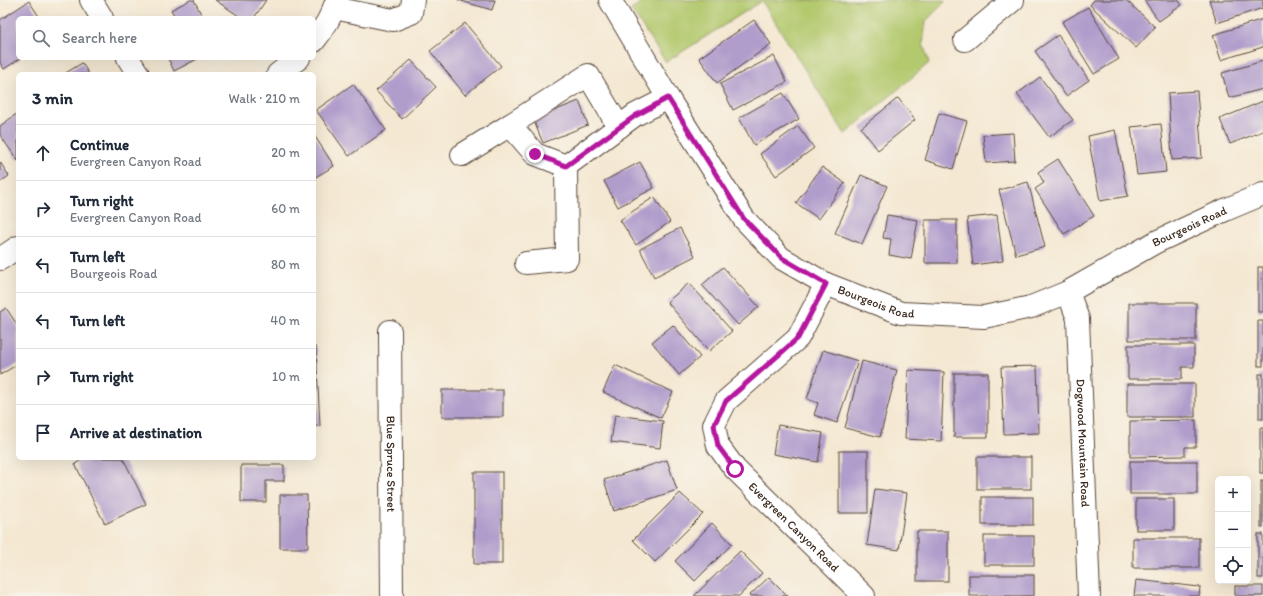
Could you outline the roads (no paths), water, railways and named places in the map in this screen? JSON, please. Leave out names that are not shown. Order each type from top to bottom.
[{"type":"street","points":[[91,0],[101,16]]},
{"type":"street","points":[[316,39],[322,32],[336,4],[393,20],[411,13],[413,0]]},
{"type":"street","name":"Bourgeois Road","points":[[610,0],[668,98],[744,219],[782,258],[826,284],[901,313],[984,317],[1031,307],[1068,292],[1156,242],[1263,194]]},
{"type":"street","points":[[965,40],[1013,0]]},
{"type":"street","points":[[129,60],[137,72]]},
{"type":"street","points":[[280,72],[296,60]]},
{"type":"street","points":[[462,155],[588,75],[619,127]]},
{"type":"street","points":[[566,166],[635,116],[668,98]]},
{"type":"street","points":[[510,125],[535,154],[566,166]]},
{"type":"street","points":[[526,264],[567,258],[566,166]]},
{"type":"street","points":[[0,259],[16,248]]},
{"type":"street","name":"Evergreen Canyon Road","points":[[826,284],[798,338],[726,401],[714,425],[718,446],[735,469],[864,596]]},
{"type":"street","name":"Dogwood Mountain Road","points":[[1068,292],[1078,319],[1089,596]]},
{"type":"street","name":"Blue Spruce Street","points":[[390,331],[392,596]]}]
